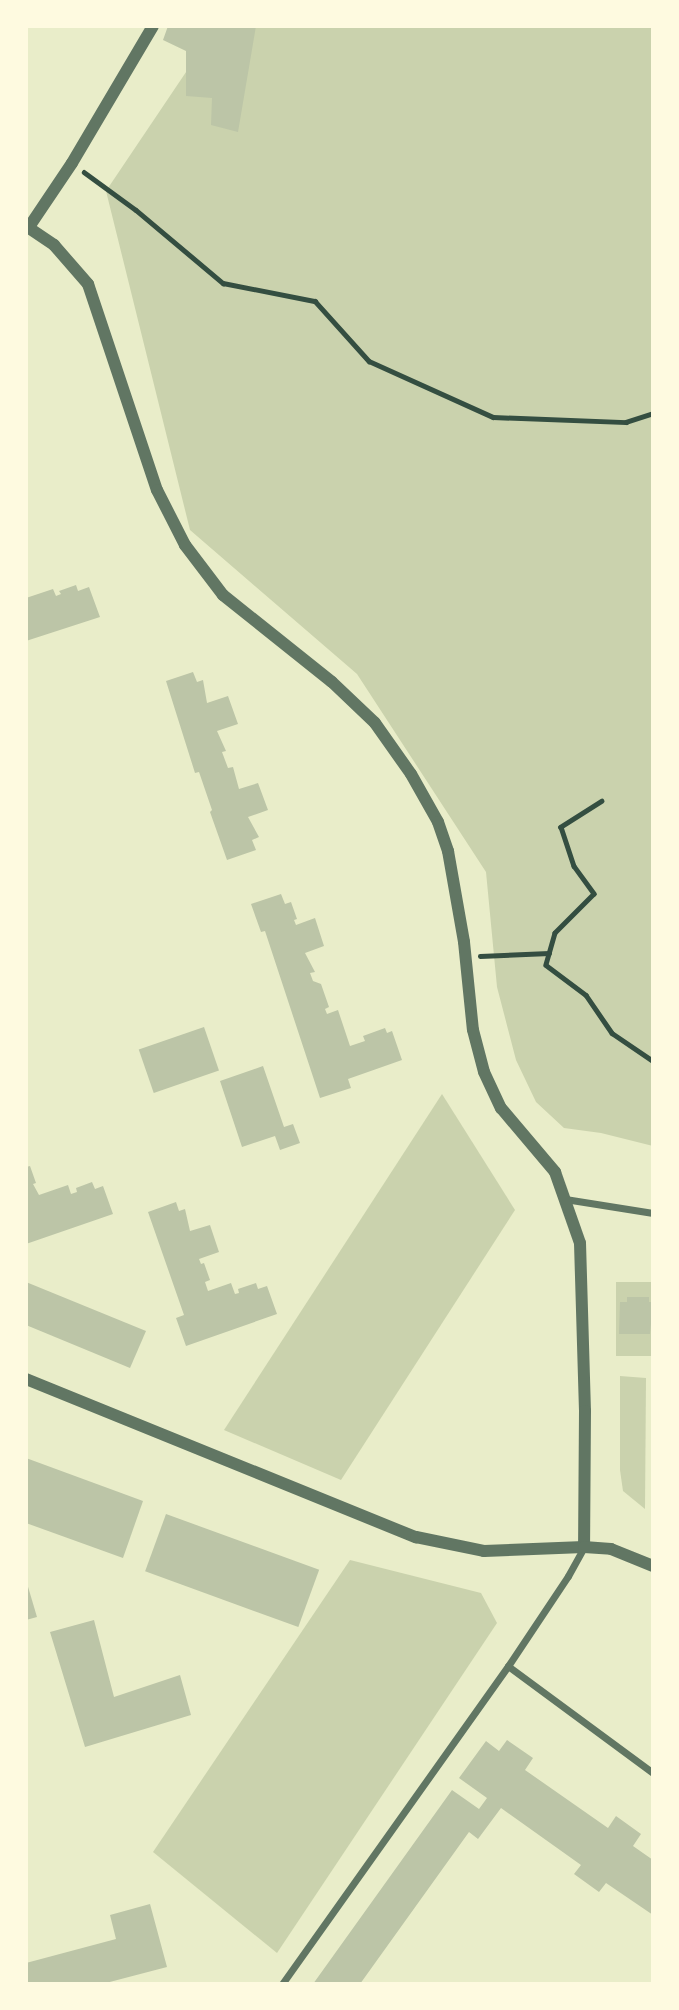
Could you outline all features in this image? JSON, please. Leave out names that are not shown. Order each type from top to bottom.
[{"type":"street","points":[[153,26],[72,163],[27,228],[54,245],[88,284],[157,490],[185,545],[223,595],[332,682],[375,723],[411,774],[438,822],[448,851],[465,956],[473,1030],[484,1072],[501,1108],[555,1172],[583,1263],[583,1546],[568,1576],[508,1666],[282,1984]]},
{"type":"street","points":[[565,1199],[653,1213]]},
{"type":"street","points":[[26,1379],[416,1537],[484,1551],[583,1546],[611,1549],[653,1566]]},
{"type":"street","points":[[508,1666],[653,1773]]},
{"type":"path","points":[[72,163],[136,211],[223,283],[315,301],[369,361],[493,417],[626,422],[653,413]]},
{"type":"path","points":[[602,801],[561,827],[573,866],[594,894],[555,933],[546,965],[586,995],[612,1033],[653,1061]]},
{"type":"path","points":[[465,956],[549,953]]},
{"type":"green space","points":[[217,26],[653,26],[653,1146],[601,1133],[564,1128],[536,1102],[516,1060],[497,987],[486,872],[357,674],[190,530],[106,191]]},
{"type":"green space","points":[[442,1094],[515,1210],[341,1480],[224,1430]]},
{"type":"green space","points":[[616,1282],[653,1282],[653,1356],[616,1356]]},
{"type":"green space","points":[[620,1376],[646,1378],[645,1509],[623,1491],[620,1470]]},
{"type":"green space","points":[[350,1560],[481,1593],[497,1623],[277,1953],[153,1852]]},
{"type":"building","points":[[168,26],[256,26],[238,132],[211,125],[212,98],[186,96],[186,51],[163,40]]},
{"type":"building","points":[[76,585],[78,591],[89,587],[100,617],[26,641],[26,598],[53,589],[56,596],[61,594],[59,591]]},
{"type":"building","points":[[193,672],[197,682],[203,680],[207,703],[228,696],[238,724],[217,731],[226,751],[222,752],[228,768],[233,767],[239,789],[258,783],[268,810],[248,817],[259,837],[252,840],[256,850],[227,860],[199,772],[195,773],[166,681]]},
{"type":"building","points":[[281,894],[285,904],[291,902],[297,919],[294,920],[296,925],[315,918],[324,946],[305,953],[315,972],[310,973],[313,981],[321,984],[329,1007],[325,1009],[327,1014],[338,1010],[350,1046],[365,1041],[363,1036],[385,1028],[387,1033],[392,1031],[402,1060],[348,1079],[351,1088],[320,1098],[265,931],[261,932],[251,904]]},
{"type":"building","points":[[204,1027],[219,1070],[154,1093],[139,1049]]},
{"type":"building","points":[[263,1066],[284,1127],[293,1124],[300,1143],[280,1150],[275,1136],[242,1147],[220,1081]]},
{"type":"building","points":[[30,1166],[36,1183],[33,1184],[39,1195],[68,1185],[71,1194],[77,1192],[76,1188],[92,1182],[95,1189],[103,1186],[113,1214],[26,1244],[26,1167]]},
{"type":"building","points":[[176,1202],[179,1211],[185,1209],[190,1231],[210,1225],[219,1252],[199,1259],[201,1264],[204,1263],[210,1280],[205,1282],[208,1291],[231,1283],[235,1294],[239,1293],[238,1289],[256,1283],[258,1289],[267,1286],[277,1314],[186,1346],[176,1318],[184,1315],[148,1212]]},
{"type":"building","points":[[26,1282],[146,1331],[130,1368],[26,1325]]},
{"type":"building","points":[[627,1297],[649,1297],[649,1302],[653,1302],[650,1334],[619,1334],[620,1302],[627,1302]]},
{"type":"building","points":[[26,1458],[143,1501],[123,1558],[26,1523]]},
{"type":"building","points":[[166,1514],[319,1570],[298,1627],[145,1571]]},
{"type":"building","points":[[26,1580],[37,1617],[26,1620]]},
{"type":"building","points":[[94,1620],[114,1697],[180,1675],[191,1715],[85,1747],[50,1632]]},
{"type":"building","points":[[507,1740],[533,1758],[525,1770],[608,1828],[616,1816],[641,1834],[633,1846],[653,1860],[653,1915],[606,1883],[599,1892],[574,1874],[581,1865],[501,1808],[478,1839],[469,1832],[360,1984],[313,1984],[452,1790],[479,1809],[487,1798],[459,1778],[486,1741],[499,1751]]},
{"type":"building","points":[[150,1904],[167,1967],[102,1984],[26,1984],[26,1963],[116,1939],[110,1915]]}]
